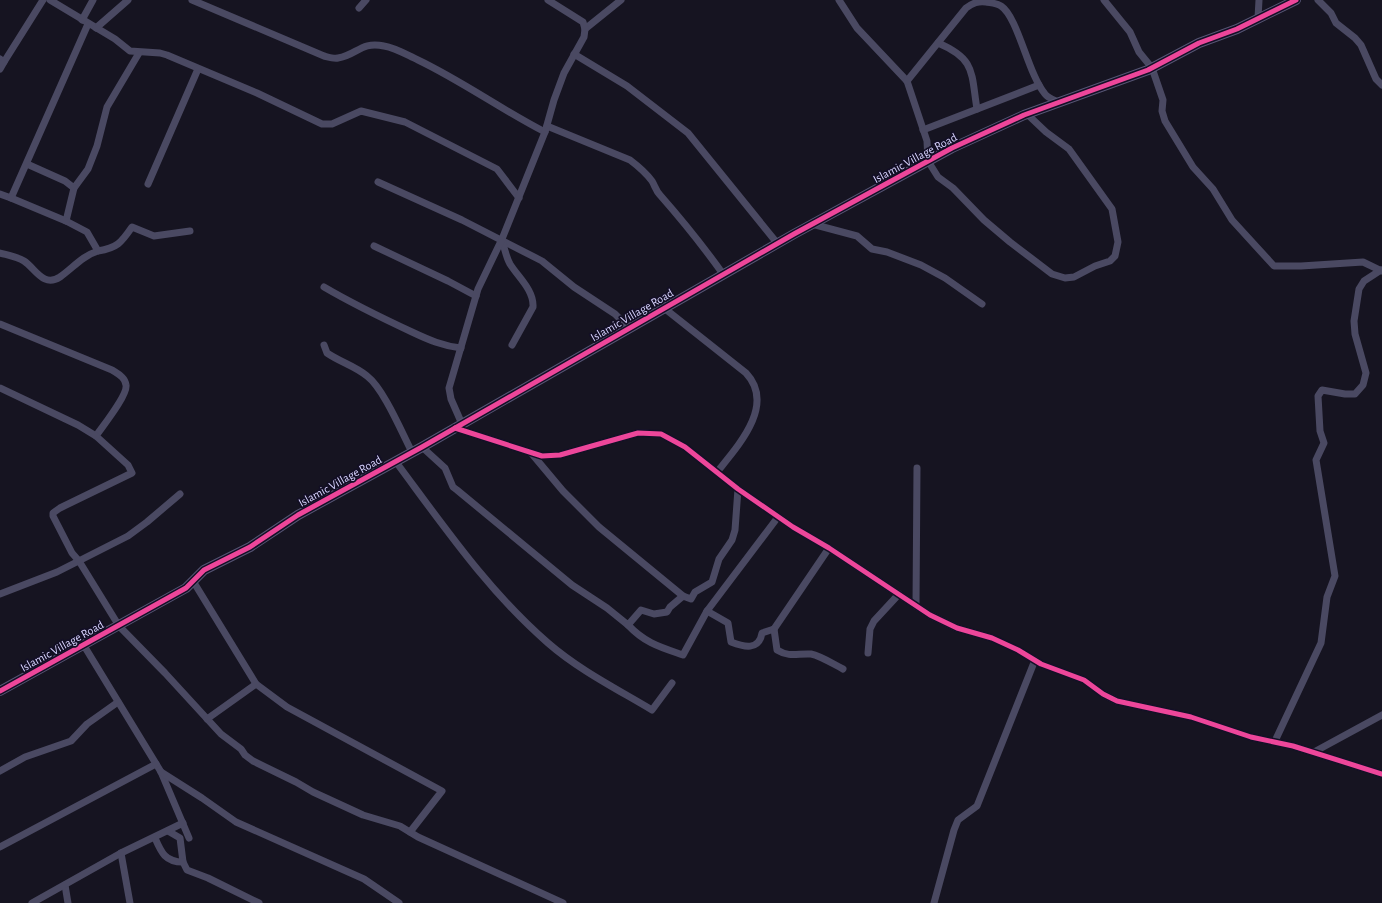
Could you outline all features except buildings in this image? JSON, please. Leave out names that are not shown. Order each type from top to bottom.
[{"type":"street","points":[[0,69],[2,60],[43,0]]},
{"type":"street","points":[[50,0],[115,39],[130,51],[138,53],[160,53],[257,93],[322,124],[332,124],[361,111],[405,122],[497,169],[518,198]]},
{"type":"street","points":[[11,198],[27,164],[93,0]]},
{"type":"street","points":[[96,28],[128,0]]},
{"type":"street","points":[[192,0],[324,56],[336,59],[344,57],[363,46],[375,44],[386,46],[437,69],[519,118],[630,160],[651,180],[658,193],[679,215],[723,274]]},
{"type":"street","points":[[359,8],[366,0]]},
{"type":"street","points":[[548,0],[583,22],[585,29],[584,37],[564,73],[546,129],[502,239],[476,296],[449,388],[458,426],[532,454],[542,456],[560,455],[605,441],[638,433],[649,432],[661,434],[685,447],[738,489],[778,517],[829,548],[930,616],[957,628],[992,638],[1053,669],[1076,676],[1103,694],[1117,701],[1191,717],[1252,736],[1314,752],[1382,774]]},
{"type":"street","points":[[585,29],[621,0]]},
{"type":"street","points":[[839,0],[857,28],[906,81],[927,141],[928,162],[938,177],[953,188],[984,220],[1052,274],[1066,278],[1074,277],[1095,266],[1110,261],[1115,256],[1118,242],[1112,209],[1091,177],[1069,148],[1046,132],[1027,114]]},
{"type":"street","points":[[1104,0],[1130,32],[1139,52],[1152,68],[1163,100],[1162,111],[1165,121],[1193,167],[1213,189],[1232,220],[1274,266],[1301,266],[1363,262],[1382,270]]},
{"type":"street","points":[[1258,18],[1259,0]]},
{"type":"street","name":"Islamic Village Road","points":[[0,691],[186,588],[204,570],[250,547],[298,516],[396,462],[777,243],[952,148],[1027,114],[1152,68],[1199,42],[1237,29],[1296,0]]},
{"type":"street","points":[[1318,0],[1331,13],[1336,22],[1361,45],[1376,79],[1382,85]]},
{"type":"street","points":[[906,81],[966,8],[973,3],[994,3],[1002,7],[1011,20],[1039,85],[1046,95],[1058,102]]},
{"type":"street","points":[[938,43],[952,49],[968,64],[972,70],[977,109]]},
{"type":"street","points":[[66,221],[74,188],[88,169],[97,146],[107,107],[138,53]]},
{"type":"street","points":[[574,54],[627,86],[688,133],[777,243]]},
{"type":"street","points":[[148,184],[198,69]]},
{"type":"street","points":[[923,130],[1039,85]]},
{"type":"street","points":[[27,164],[65,181],[74,188]]},
{"type":"street","points":[[378,182],[502,239],[542,261],[574,287],[615,314],[629,328]]},
{"type":"street","points":[[0,194],[66,221],[87,232],[98,251]]},
{"type":"street","points":[[812,224],[857,236],[872,249],[887,252],[921,265],[945,278],[982,304]]},
{"type":"street","points":[[0,253],[24,261],[42,278],[52,280],[59,278],[88,254],[111,249],[122,241],[132,227],[154,236],[190,231]]},
{"type":"street","points":[[502,239],[509,263],[522,280],[533,302],[533,307],[512,345]]},
{"type":"street","points":[[374,246],[476,296]]},
{"type":"street","points":[[1274,741],[1321,643],[1327,597],[1335,576],[1316,460],[1324,443],[1320,431],[1318,396],[1322,390],[1345,394],[1355,394],[1363,384],[1366,373],[1355,334],[1354,321],[1357,302],[1364,280],[1382,270]]},
{"type":"street","points":[[324,288],[389,322],[428,340],[445,346],[461,348]]},
{"type":"street","points":[[664,308],[746,373],[756,387],[758,404],[753,421],[717,472]]},
{"type":"street","points":[[0,324],[112,370],[122,377],[126,384],[126,389],[96,436]]},
{"type":"street","points":[[324,345],[327,353],[351,365],[368,376],[377,387],[412,452]]},
{"type":"street","points":[[0,388],[78,425],[96,436],[128,465],[132,473],[79,498],[53,513],[67,545],[79,561],[119,626],[221,734],[253,761],[355,812],[400,826],[563,903]]},
{"type":"street","points":[[422,447],[445,468],[453,487],[572,585],[607,608],[640,637],[652,644],[683,655],[707,611],[778,517]]},
{"type":"street","points":[[532,454],[562,491],[599,527],[683,596],[691,599],[700,588],[712,582],[719,559],[730,544],[735,530],[738,489]]},
{"type":"street","points":[[396,462],[495,592],[548,643],[589,673],[652,710],[672,683]]},
{"type":"street","points":[[916,606],[917,468]]},
{"type":"street","points":[[0,594],[57,572],[132,533],[180,494]]},
{"type":"street","points":[[707,611],[728,623],[731,642],[749,647],[756,645],[761,639],[762,633],[774,629],[829,548]]},
{"type":"street","points":[[193,581],[256,684],[287,708],[442,791],[410,832]]},
{"type":"street","points":[[868,653],[870,629],[874,621],[899,594]]},
{"type":"street","points":[[628,625],[640,610],[654,614],[667,612],[670,607],[683,596]]},
{"type":"street","points":[[774,629],[777,650],[784,655],[793,656],[812,654],[843,669]]},
{"type":"street","points":[[83,644],[161,772],[184,823],[189,838]]},
{"type":"street","points":[[934,903],[958,820],[977,806],[1035,660]]},
{"type":"street","points":[[207,719],[256,684]]},
{"type":"street","points":[[0,771],[25,757],[71,742],[87,724],[118,702]]},
{"type":"street","points":[[1314,752],[1382,715]]},
{"type":"street","points":[[0,847],[156,764]]},
{"type":"street","points":[[161,772],[236,822],[364,880],[399,903]]},
{"type":"street","points":[[32,903],[121,853],[184,823]]},
{"type":"street","points":[[168,831],[180,838],[184,866],[191,873],[208,878],[259,903]]},
{"type":"street","points":[[155,838],[166,858],[171,861],[183,862]]},
{"type":"street","points":[[121,853],[130,903]]},
{"type":"street","points":[[65,885],[68,903]]},
{"type":"cycle path","points":[[0,691],[186,588],[204,570],[250,547],[298,515],[422,447],[794,234],[952,148],[1024,115],[1148,70],[1199,43],[1237,29],[1296,0]]},
{"type":"cycle path","points":[[455,428],[542,456],[560,455],[638,433],[661,434],[685,447],[738,489],[793,527],[829,548],[930,615],[957,628],[992,638],[1018,650],[1041,664],[1084,680],[1103,694],[1117,701],[1191,717],[1251,737],[1293,746],[1382,774]]}]
